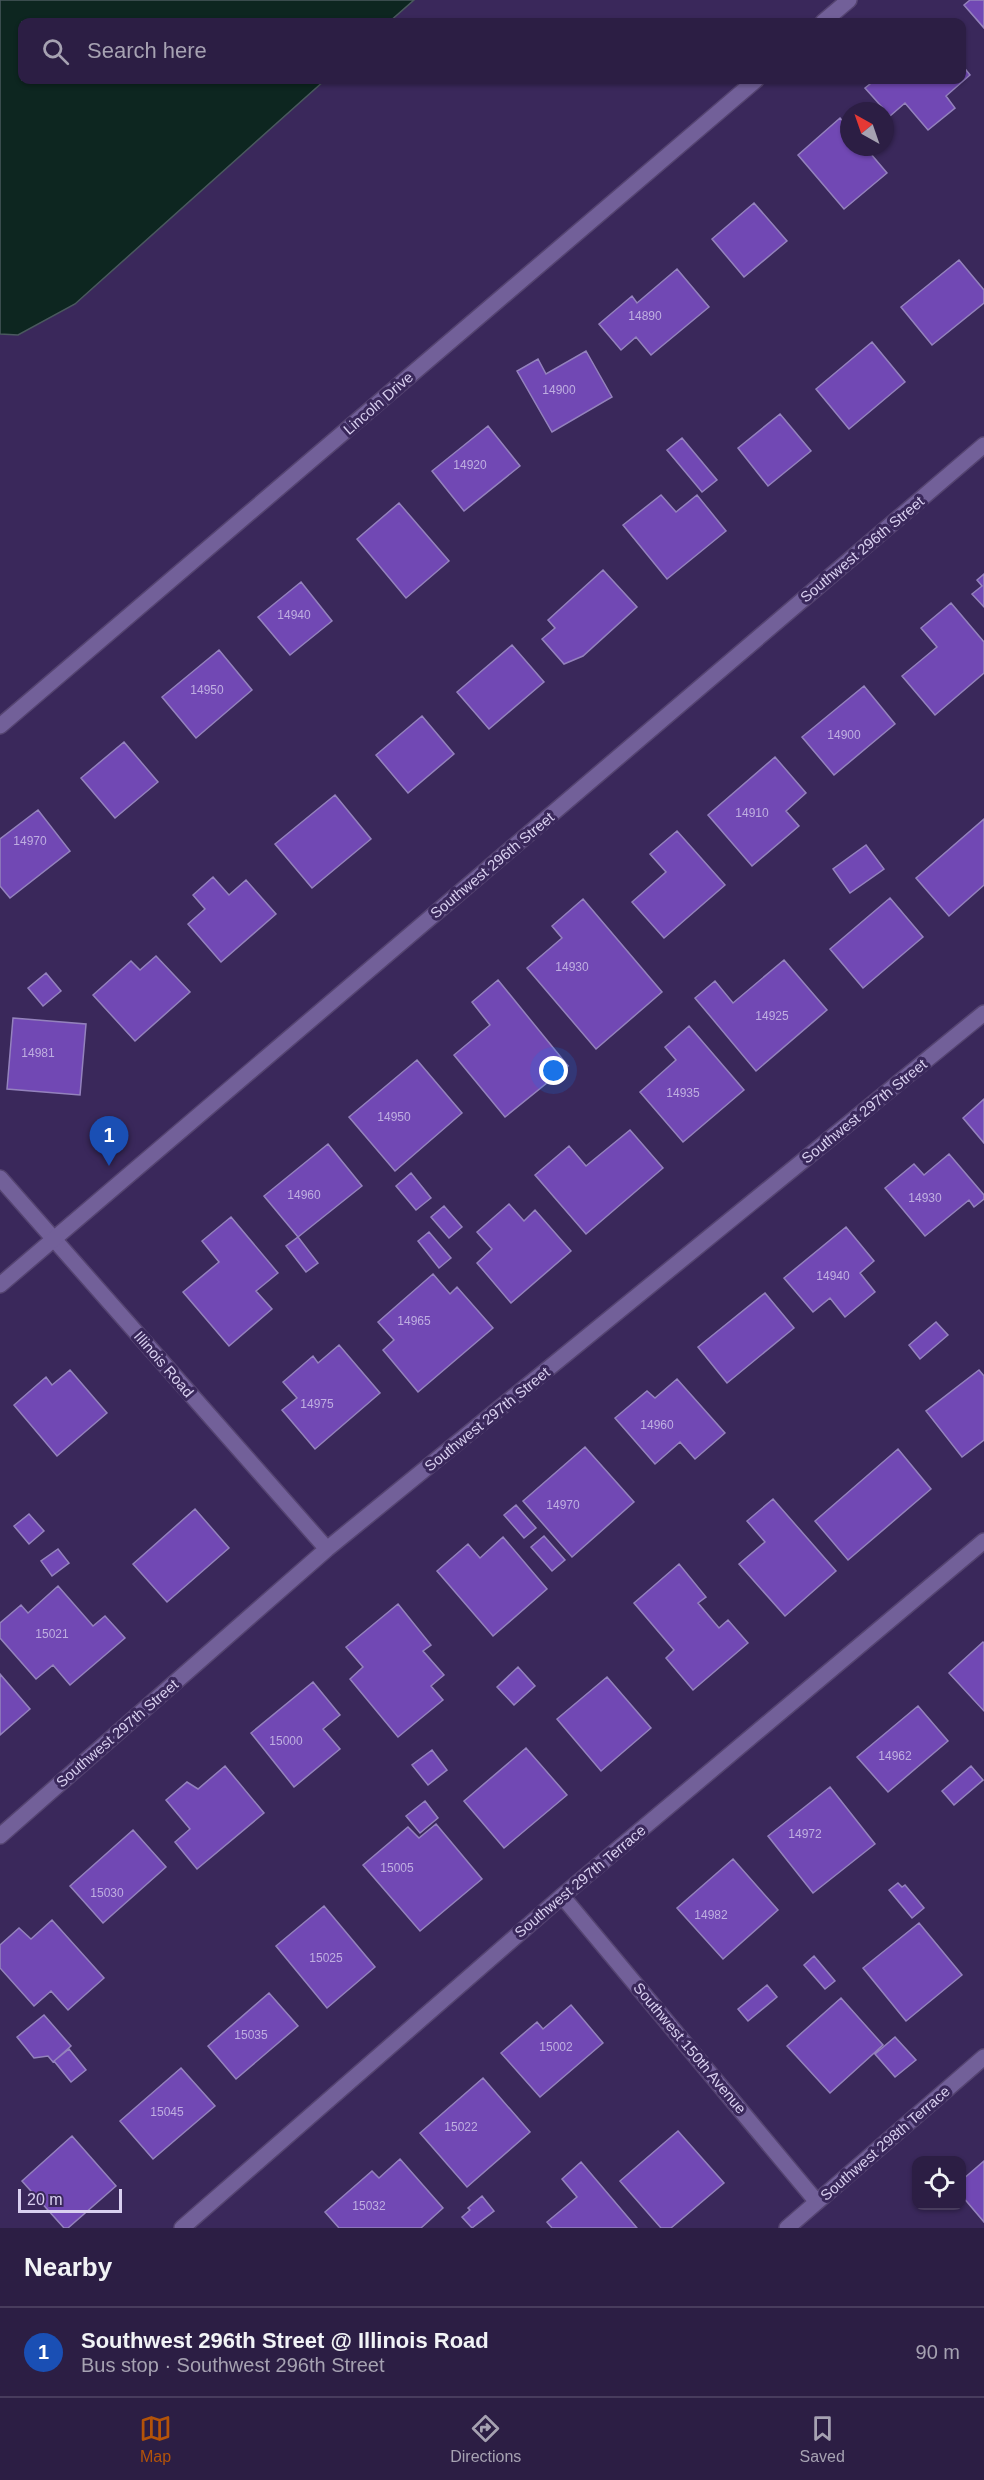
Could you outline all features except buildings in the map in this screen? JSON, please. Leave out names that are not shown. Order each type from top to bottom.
[{"type":"street","points":[[828,18],[849,0]]},
{"type":"street","name":"Lincoln Drive","points":[[0,726],[751,84]]},
{"type":"street","name":"Southwest 296th Street","points":[[0,1285],[984,445]]},
{"type":"street","name":"Southwest 297th Street","points":[[0,1836],[327,1549],[984,1013]]},
{"type":"street","name":"Illinois Road","points":[[0,1178],[327,1549]]},
{"type":"street","name":"Southwest 297th Terrace","points":[[182,2228],[562,1896],[984,1540]]},
{"type":"street","name":"Southwest 150th Avenue","points":[[562,1896],[817,2202]]},
{"type":"street","name":"Southwest 298th Terrace","points":[[787,2228],[984,2057]]},
{"type":"shaded area","points":[[0,0],[414,0],[394,18],[18,18],[18,84],[321,84],[75,304],[18,335],[0,334]]},
{"type":"place","name":"Southwest 296th Street @ Illinois Road","points":[[109,1166]]}]
